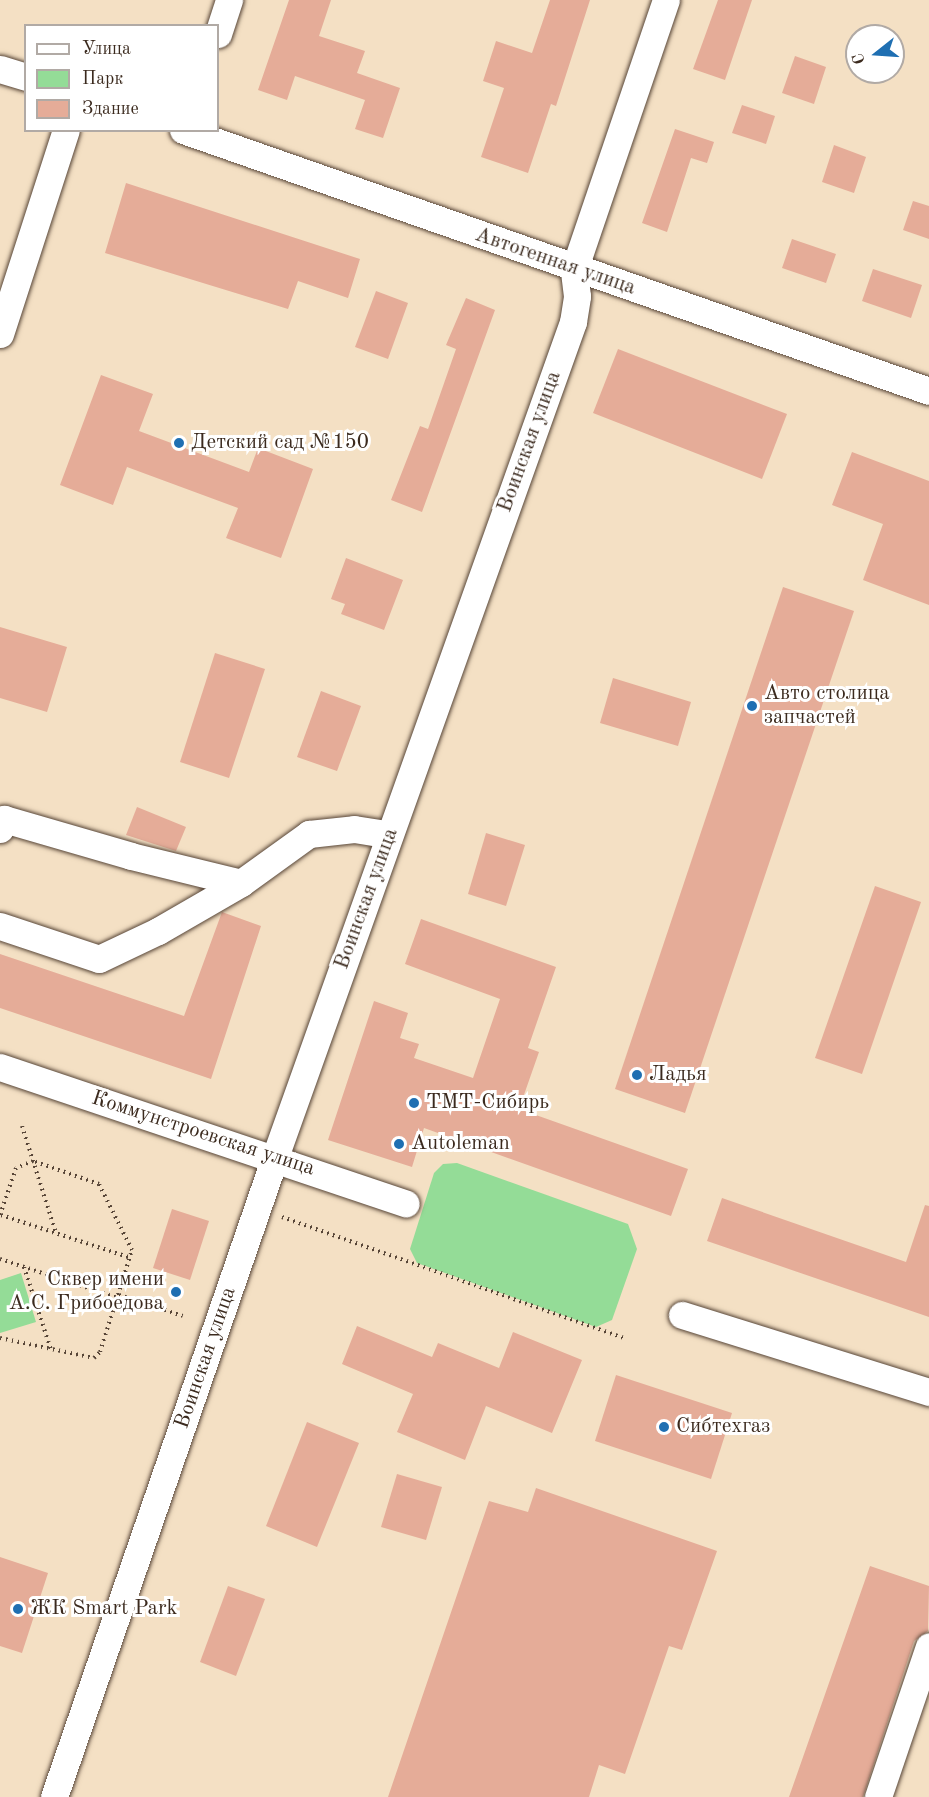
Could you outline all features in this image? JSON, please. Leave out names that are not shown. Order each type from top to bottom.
[{"type":"street","points":[[219,31],[229,0]]},
{"type":"street","name":"Воинская улица","points":[[54,1797],[274,1157],[573,322],[577,296],[574,270],[666,0]]},
{"type":"street","points":[[0,69],[24,76]]},
{"type":"street","points":[[0,334],[65,132]]},
{"type":"street","name":"Автогенная улица","points":[[187,132],[574,270],[929,391]]},
{"type":"street","points":[[0,829],[4,819],[131,856],[241,883]]},
{"type":"street","points":[[0,926],[99,960],[158,931],[241,883],[309,834],[354,829],[390,835]]},
{"type":"street","name":"Коммунстроевская улица","points":[[0,1067],[274,1157],[406,1204]]},
{"type":"street","points":[[682,1315],[929,1392]]},
{"type":"street","points":[[878,1797],[929,1646]]},
{"type":"path","points":[[22,1126],[56,1233]]},
{"type":"path","points":[[0,1338],[94,1358],[100,1352],[131,1258],[130,1243],[99,1184],[33,1161],[16,1168],[0,1215],[131,1258]]},
{"type":"path","points":[[257,1208],[624,1338]]},
{"type":"path","points":[[0,1259],[183,1316]]},
{"type":"path","points":[[24,1267],[51,1350]]},
{"type":"green space","points":[[457,1163],[628,1224],[637,1249],[612,1320],[596,1327],[417,1263],[410,1249],[434,1173],[443,1164]]},
{"type":"green space","points":[[21,1273],[36,1322],[0,1333],[0,1280]]},
{"type":"building","points":[[289,0],[331,0],[319,36],[365,51],[357,73],[400,88],[383,138],[355,129],[365,100],[295,76],[287,100],[258,90]]},
{"type":"building","points":[[550,0],[590,0],[556,106],[551,104],[528,173],[481,157],[504,88],[483,81],[496,41],[532,53]]},
{"type":"building","points":[[718,0],[752,0],[725,80],[693,69]]},
{"type":"building","points":[[795,56],[826,67],[814,104],[782,93]]},
{"type":"building","points":[[742,105],[775,116],[766,144],[732,133]]},
{"type":"building","points":[[675,129],[714,142],[707,163],[691,158],[667,232],[642,223]]},
{"type":"building","points":[[834,145],[866,157],[854,193],[822,182]]},
{"type":"building","points":[[126,183],[360,259],[348,298],[298,281],[288,309],[105,253]]},
{"type":"building","points":[[913,201],[929,206],[929,239],[903,230]]},
{"type":"building","points":[[792,239],[836,254],[826,283],[782,268]]},
{"type":"building","points":[[873,269],[922,285],[911,318],[862,301]]},
{"type":"building","points":[[376,291],[408,303],[388,359],[355,347]]},
{"type":"building","points":[[466,298],[495,310],[422,512],[391,500],[420,426],[428,429],[456,349],[446,345]]},
{"type":"building","points":[[618,349],[787,414],[762,479],[593,413]]},
{"type":"building","points":[[101,375],[153,394],[139,431],[249,472],[258,448],[313,469],[281,558],[226,538],[238,508],[127,467],[113,505],[60,485]]},
{"type":"building","points":[[852,452],[929,481],[929,605],[863,580],[883,524],[832,505]]},
{"type":"building","points":[[346,558],[403,580],[384,630],[341,614],[345,604],[331,599]]},
{"type":"building","points":[[783,587],[854,611],[685,1113],[615,1089]]},
{"type":"building","points":[[0,627],[67,647],[47,712],[0,698]]},
{"type":"building","points":[[215,653],[265,669],[229,778],[180,762]]},
{"type":"building","points":[[613,678],[691,702],[678,746],[600,723]]},
{"type":"building","points":[[321,691],[361,706],[337,771],[297,757]]},
{"type":"building","points":[[137,807],[186,827],[176,851],[126,835]]},
{"type":"building","points":[[486,833],[525,845],[506,906],[468,894]]},
{"type":"building","points":[[875,886],[921,902],[862,1074],[815,1058]]},
{"type":"building","points":[[222,912],[261,926],[211,1079],[0,1008],[0,954],[184,1016]]},
{"type":"building","points":[[421,919],[556,967],[528,1048],[539,1052],[519,1109],[688,1169],[671,1216],[424,1128],[412,1167],[328,1140],[374,1001],[408,1013],[400,1038],[419,1044],[414,1058],[473,1078],[500,999],[405,964]]},
{"type":"building","points":[[722,1198],[906,1262],[925,1205],[929,1206],[929,1317],[707,1241]]},
{"type":"building","points":[[172,1209],[209,1221],[190,1280],[153,1268]]},
{"type":"building","points":[[357,1326],[432,1357],[438,1343],[499,1368],[513,1332],[582,1360],[552,1433],[486,1406],[465,1460],[397,1432],[413,1394],[342,1364]]},
{"type":"building","name":"Сибтехгаз","points":[[616,1375],[732,1413],[711,1479],[595,1441]]},
{"type":"building","points":[[307,1422],[359,1443],[317,1547],[266,1526]]},
{"type":"building","points":[[397,1474],[442,1487],[426,1540],[381,1527]]},
{"type":"building","points":[[536,1488],[717,1551],[682,1650],[669,1646],[625,1774],[599,1765],[589,1797],[388,1797],[489,1501],[528,1512]]},
{"type":"building","name":"ЖК Smart Park","points":[[0,1557],[48,1573],[22,1653],[0,1646]]},
{"type":"building","points":[[870,1566],[929,1586],[928,1631],[914,1641],[863,1797],[789,1797]]},
{"type":"building","points":[[228,1586],[265,1599],[236,1676],[200,1662]]},
{"type":"place","name":"Детский сад №150","points":[[179,443]]},
{"type":"place","name":"Авто столица запчастей","points":[[752,706]]},
{"type":"place","name":"Ладья","points":[[637,1075]]},
{"type":"place","name":"ТМТ-Сибирь","points":[[414,1103]]},
{"type":"place","name":"Autoleman","points":[[399,1144]]},
{"type":"place","name":"Сквер имени А.С. Грибоедова","points":[[176,1292]]},
{"type":"place","name":"Сибтехгаз","points":[[664,1427]]},
{"type":"place","name":"ЖК Smart Park","points":[[18,1609]]}]
